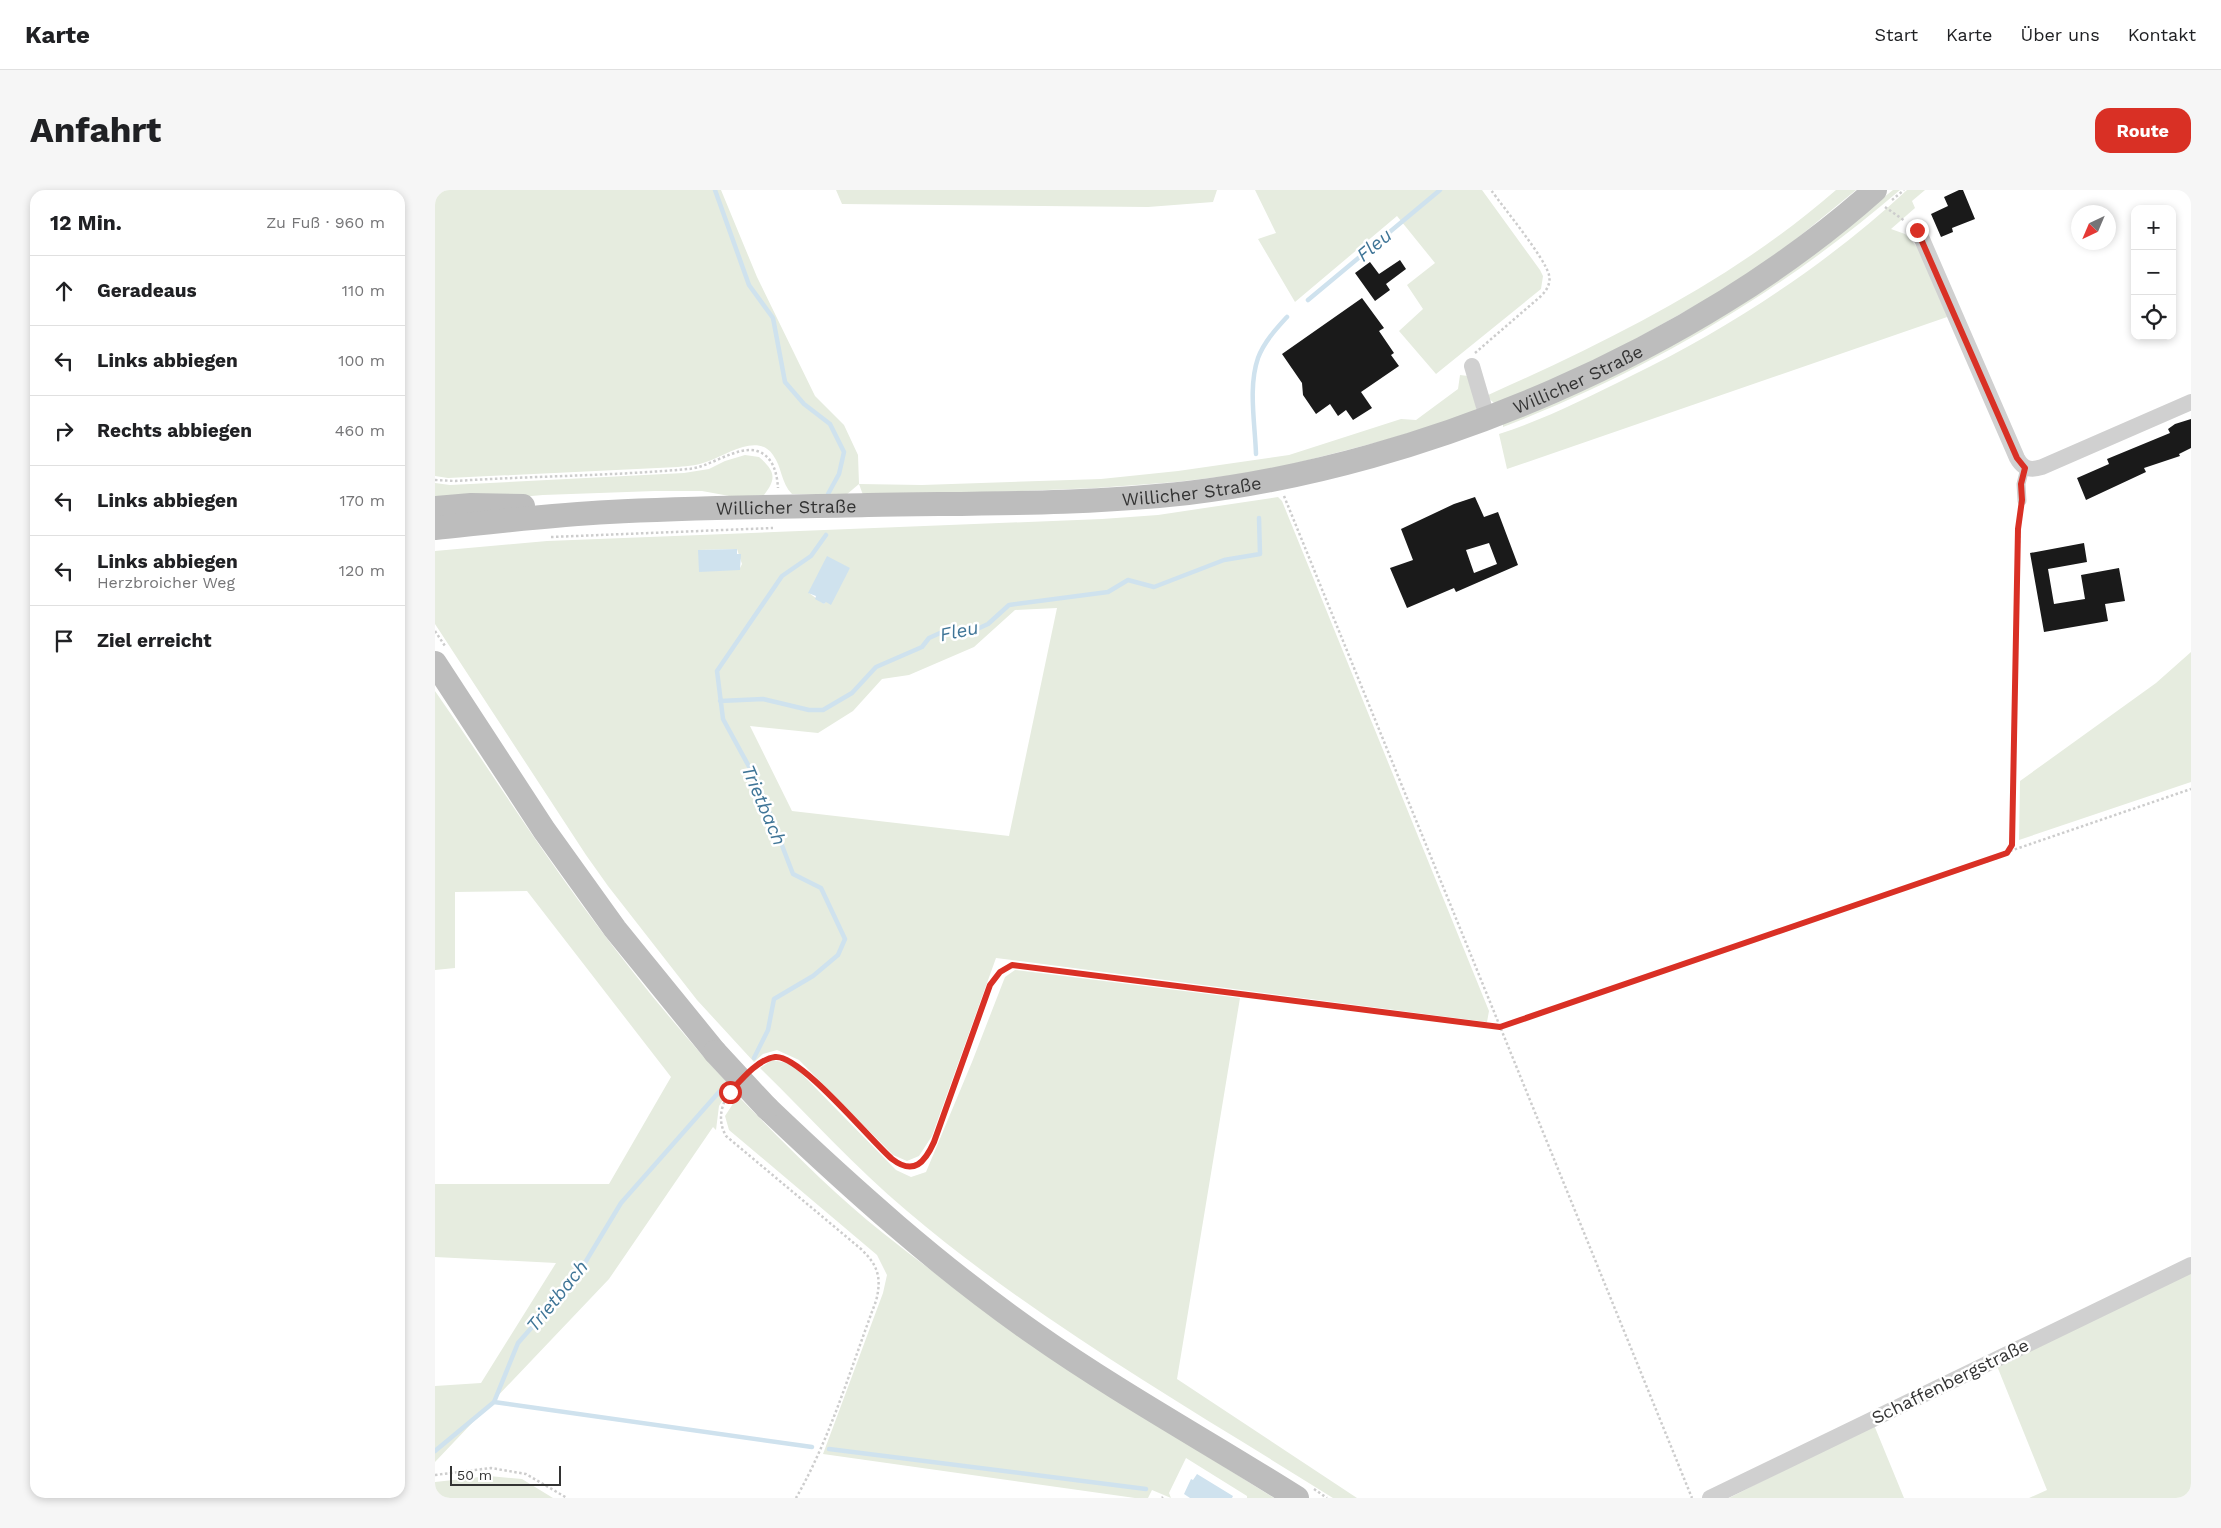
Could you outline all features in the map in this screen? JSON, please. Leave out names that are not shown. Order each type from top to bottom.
[{"type":"main road","name":"Willicher Straße","points":[[435,528],[559,515],[624,512],[779,518],[1070,502],[1193,492],[1278,478],[1355,460],[1487,417],[1573,382],[1677,330],[1762,277],[1824,232],[1874,191]]},
{"type":"main road","points":[[435,508],[471,505],[522,506],[559,515]]},
{"type":"main road","points":[[438,671],[544,830],[615,929],[715,1052],[767,1108],[876,1211],[992,1303],[1093,1373],[1305,1494]]},
{"type":"street","points":[[1917,230],[2017,458],[2025,468],[2042,467],[2191,402]]},
{"type":"street","points":[[1472,366],[1487,417]]},
{"type":"street","name":"Schaffenbergstraße","points":[[1710,1498],[2191,1265]]},
{"type":"lane","points":[[2022,500],[2021,484],[2025,468]]},
{"type":"path","points":[[1472,366],[1473,355],[1478,349],[1541,296],[1547,290],[1549,281],[1543,263],[1491,190]]},
{"type":"path","points":[[1874,191],[1885,207],[1917,230]]},
{"type":"path","points":[[435,480],[455,481],[691,469],[750,449],[761,452],[772,464],[777,478],[779,518],[547,537]]},
{"type":"path","points":[[1283,494],[1692,1498]]},
{"type":"path","points":[[2010,851],[2012,839],[2018,529],[2022,500]]},
{"type":"path","points":[[752,1070],[764,1060],[773,1057],[782,1057],[792,1061],[812,1078],[892,1159],[898,1164],[910,1167],[921,1163],[925,1159],[934,1142],[990,985],[1000,972],[1012,965],[1500,1027],[1768,934],[2000,857],[2010,851],[2191,789]]},
{"type":"path","points":[[732,1089],[724,1102],[721,1114],[722,1128],[726,1136],[861,1249],[873,1262],[879,1274],[876,1301],[822,1444],[809,1476],[796,1498]]},
{"type":"path","points":[[435,1475],[491,1468],[526,1474],[567,1498]]},
{"type":"path","points":[[1305,1494],[1327,1498]]},
{"type":"shaded area","points":[[435,190],[721,190],[757,277],[815,396],[844,425],[858,455],[859,484],[846,495],[792,494],[788,490],[773,455],[767,449],[751,445],[705,462],[682,467],[448,478],[435,476]]},
{"type":"shaded area","points":[[836,190],[1217,190],[1213,202],[1148,207],[842,204]]},
{"type":"shaded area","points":[[1255,190],[1482,190],[1540,270],[1543,276],[1541,289],[1436,374],[1399,331],[1423,309],[1407,285],[1435,263],[1397,216],[1295,302],[1258,239],[1276,233]]},
{"type":"shaded area","points":[[1836,190],[1856,190],[1795,240],[1736,283],[1621,347],[1548,383],[1494,403],[1486,396],[1579,353],[1669,306],[1755,252],[1797,222]]},
{"type":"shaded area","points":[[1893,190],[1900,190],[1809,262],[1712,326],[1609,381],[1503,427],[1503,422],[1824,245]]},
{"type":"shaded area","points":[[1907,190],[1925,190],[1912,201],[1915,208],[1891,229],[1905,234],[1920,250],[1950,316],[1507,469],[1499,434],[1549,415],[1598,392],[1705,337],[1776,293],[1810,269],[1876,218]]},
{"type":"shaded area","points":[[1460,375],[1468,376],[1477,407],[1473,414],[1382,441],[1281,467],[1244,474],[1176,482],[1096,488],[896,496],[863,495],[859,484],[922,485],[1101,479],[1178,471],[1289,455],[1401,419],[1416,420],[1458,389]]},
{"type":"shaded area","points":[[745,455],[759,457],[771,471],[771,484],[764,495],[735,497],[702,491],[655,491],[543,495],[435,504],[435,483],[450,485],[684,473],[709,469],[725,461]]},
{"type":"shaded area","points":[[1278,497],[1282,501],[1489,1011],[1487,1022],[996,958],[932,1136],[919,1156],[907,1161],[893,1155],[799,1060],[777,1050],[763,1054],[754,1062],[697,1000],[586,855],[435,624],[435,551],[547,541],[1102,519],[1158,515]],"holes":[[[737,549],[742,564],[739,570],[698,550]],[[850,568],[824,604],[809,593]],[[1057,608],[1009,836],[792,811],[750,726],[818,733],[853,711],[882,679],[909,675],[974,647],[1015,610]]]},
{"type":"shaded area","points":[[2191,652],[2191,782],[2019,840],[2020,781],[2156,683]]},
{"type":"shaded area","points":[[435,691],[531,833],[602,932],[652,995],[731,1087],[719,1106],[716,1130],[713,1127],[609,1279],[435,1462],[435,1386],[481,1383],[556,1263],[435,1257],[435,1184],[609,1184],[671,1077],[527,891],[455,892],[455,968],[435,970]]},
{"type":"shaded area","points":[[1015,970],[1240,998],[1177,1379],[1357,1498],[1333,1498],[1115,1362],[1008,1290],[887,1194],[760,1068],[772,1060],[792,1064],[896,1170],[911,1177],[926,1172],[1005,977]]},
{"type":"shaded area","points":[[738,1096],[808,1167],[845,1201],[930,1269],[977,1304],[1075,1371],[1274,1498],[1247,1498],[1247,1496],[1186,1458],[1169,1493],[1171,1498],[1152,1490],[1148,1498],[1135,1498],[823,1454],[883,1293],[887,1275],[877,1255],[729,1130],[725,1116]]},
{"type":"shaded area","points":[[2191,1270],[2191,1498],[2029,1498],[2047,1490],[1997,1366]]},
{"type":"shaded area","points":[[1874,1425],[1904,1498],[1729,1498]]},
{"type":"shaded area","points":[[489,1476],[522,1479],[553,1498],[435,1498],[435,1482]]},
{"type":"water","points":[[737,549],[737,554],[741,554],[740,570],[699,572],[698,550]]},
{"type":"water","points":[[827,556],[850,568],[831,605],[826,602],[824,604],[815,599],[816,596],[808,593]]},
{"type":"water","points":[[1197,1474],[1233,1496],[1232,1498],[1190,1498],[1184,1494],[1191,1479],[1193,1480]]},
{"type":"building","points":[[1963,190],[1975,219],[1952,228],[1953,232],[1941,237],[1931,214],[1948,206],[1944,197]]},
{"type":"building","points":[[1400,260],[1406,269],[1386,284],[1390,290],[1375,301],[1355,273],[1370,262],[1379,274]]},
{"type":"building","points":[[1362,298],[1384,328],[1379,331],[1394,353],[1391,355],[1399,366],[1361,392],[1372,408],[1353,420],[1346,410],[1338,416],[1330,404],[1316,414],[1303,395],[1302,383],[1282,354]]},
{"type":"building","points":[[2191,419],[2191,448],[2179,454],[2180,456],[2144,468],[2146,472],[2086,500],[2077,478],[2109,464],[2107,459],[2170,433],[2168,429],[2175,424]]},
{"type":"building","points":[[1475,497],[1484,517],[1498,512],[1518,565],[1456,592],[1454,588],[1407,608],[1390,568],[1413,560],[1401,529],[1454,504]],"holes":[[[1489,543],[1497,564],[1474,573],[1466,550]]]},
{"type":"building","points":[[2084,543],[2087,562],[2048,569],[2054,604],[2085,599],[2081,575],[2119,568],[2125,601],[2105,604],[2108,621],[2044,632],[2030,553]]},
{"type":"waterway","name":"Trietbach","points":[[715,190],[749,285],[773,318],[785,382],[804,404],[830,424],[844,452],[839,474],[828,494]]},
{"type":"waterway","name":"Fleu","points":[[1308,300],[1440,190]]},
{"type":"waterway","name":"Fleu","points":[[1256,454],[1253,405],[1255,369],[1264,347],[1287,317]]},
{"type":"waterway","name":"Fleu","points":[[720,701],[763,699],[809,710],[823,710],[852,693],[876,667],[922,647],[929,638],[949,629],[975,630],[988,624],[1009,605],[1108,592],[1128,580],[1154,587],[1224,560],[1260,554],[1259,518]]},
{"type":"waterway","name":"Trietbach","points":[[754,1058],[768,1030],[774,999],[813,976],[838,955],[845,939],[821,888],[793,874],[758,783],[723,719],[717,671],[782,576],[811,556],[826,535]]},
{"type":"waterway","name":"Trietbach","points":[[435,1451],[494,1402],[518,1343],[577,1276],[621,1203],[719,1092]]},
{"type":"waterway","points":[[494,1402],[812,1447]]},
{"type":"waterway","points":[[829,1449],[1146,1489]]},
{"type":"route","points":[[730,1092],[764,1060],[776,1057],[789,1059],[800,1066],[886,1154],[898,1164],[910,1167],[921,1163],[925,1159],[934,1142],[990,985],[1007,966],[1018,965],[1500,1027],[1777,931],[2000,857],[2010,851],[2012,845],[2018,529],[2022,500],[2020,492],[2025,468],[2017,458],[1917,230]]}]
